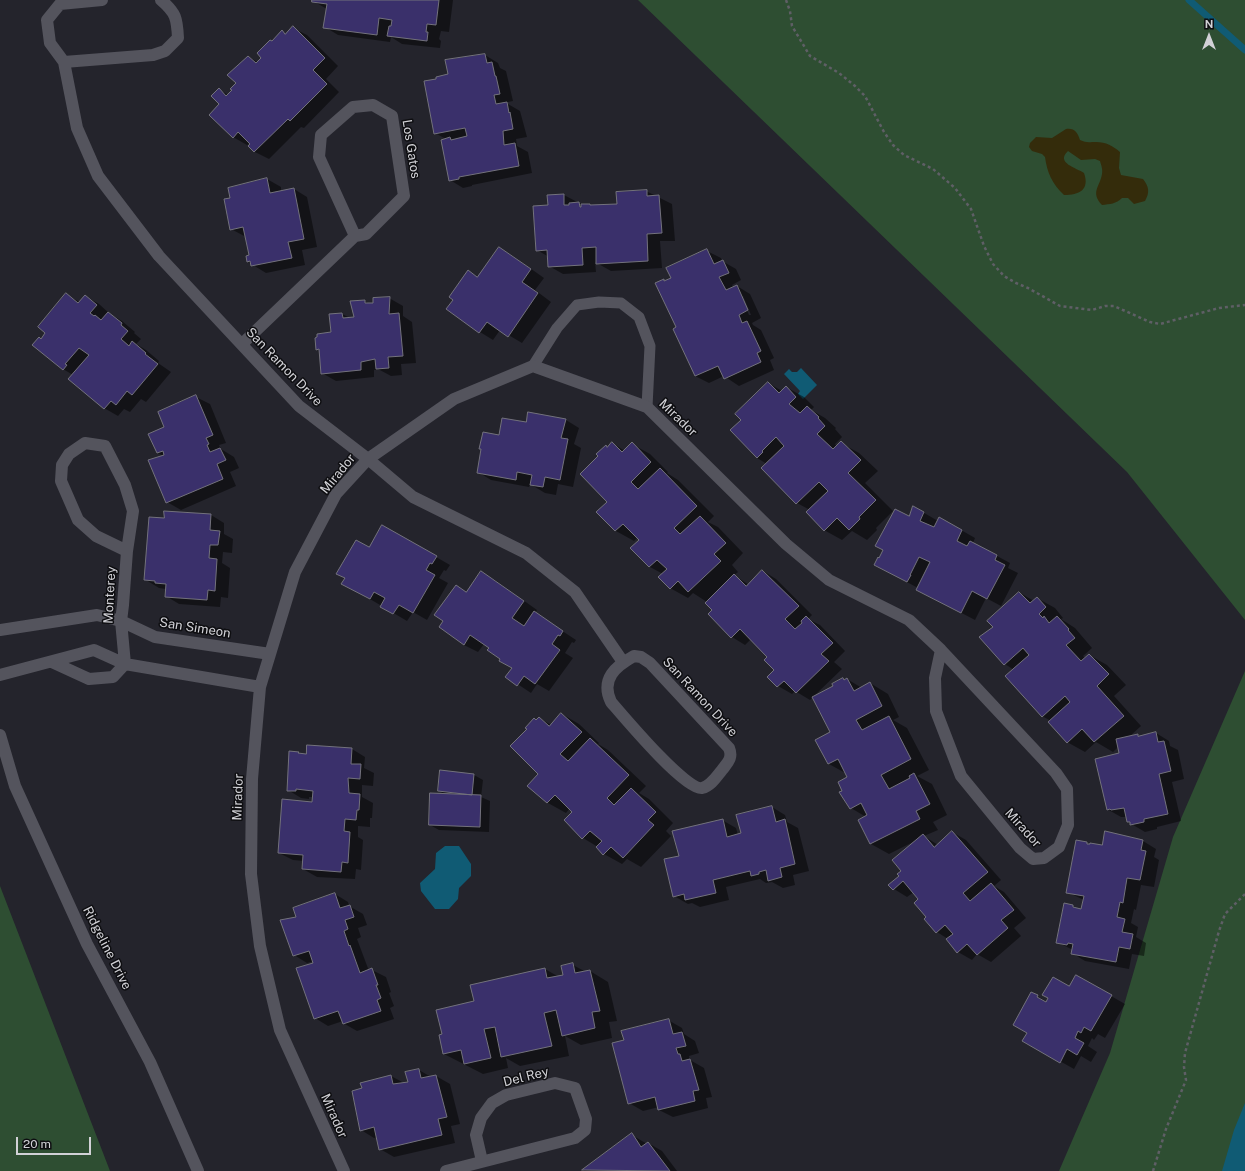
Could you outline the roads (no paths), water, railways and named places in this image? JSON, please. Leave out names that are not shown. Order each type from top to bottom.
[{"type":"street","name":"San Ramon Drive","points":[[102,0],[60,4],[47,20],[50,43],[64,62],[77,128],[98,176],[159,256],[299,406],[368,459],[413,497],[526,553],[574,592],[623,662]]},
{"type":"street","points":[[64,62],[153,54],[165,51],[178,38],[177,22],[173,11],[161,0]]},
{"type":"street","name":"Los Gatos","points":[[242,344],[355,236],[366,234],[404,196],[392,116],[373,105],[353,107],[321,135],[319,156],[355,236]]},
{"type":"street","name":"Mirador","points":[[344,1171],[280,1030],[260,946],[251,874],[252,779],[260,687],[295,572],[336,494],[368,459],[454,399],[533,366],[647,407],[786,544],[829,580],[909,620],[941,650],[1056,773],[1067,789],[1068,825],[1059,847],[1044,858],[1033,859],[1020,848],[960,776],[936,710],[935,678],[941,650]]},
{"type":"street","name":"Monterey","points":[[125,664],[121,621],[127,551],[133,512],[125,484],[105,446],[85,443],[68,454],[62,465],[61,481],[78,520],[96,536],[127,551]]},
{"type":"street","name":"San Simeon","points":[[0,630],[97,615],[121,621],[155,637],[270,654]]},
{"type":"street","points":[[0,675],[94,650],[125,664],[260,687]]},
{"type":"street","name":"San Ramon Drive","points":[[634,656],[642,657],[646,660],[729,748],[731,758],[714,781],[702,788],[694,786],[678,774],[611,702],[607,686],[614,670],[623,662],[634,656]]},
{"type":"street","points":[[52,662],[89,679],[113,677],[125,664]]},
{"type":"street","name":"Ridgeline Drive","points":[[0,735],[15,786],[87,944],[150,1062],[198,1171]]},
{"type":"street","name":"Del Rey","points":[[446,1171],[574,1138],[585,1130],[586,1119],[575,1088],[555,1083],[506,1094],[492,1103],[480,1118],[476,1135],[482,1161]]},
{"type":"lane","points":[[533,366],[557,328],[577,305],[599,302],[621,303],[639,317],[650,346],[647,407]]},
{"type":"water","points":[[801,368],[817,385],[803,399],[798,394],[800,391],[784,374],[789,369],[792,372],[797,372]]},
{"type":"water","points":[[445,846],[459,846],[471,864],[471,876],[459,888],[458,899],[449,909],[435,909],[421,891],[420,883],[435,869],[436,853]]},
{"type":"water","points":[[1245,1103],[1245,1171],[1222,1171],[1234,1130]]},
{"type":"waterway","points":[[1189,0],[1245,50]]}]
